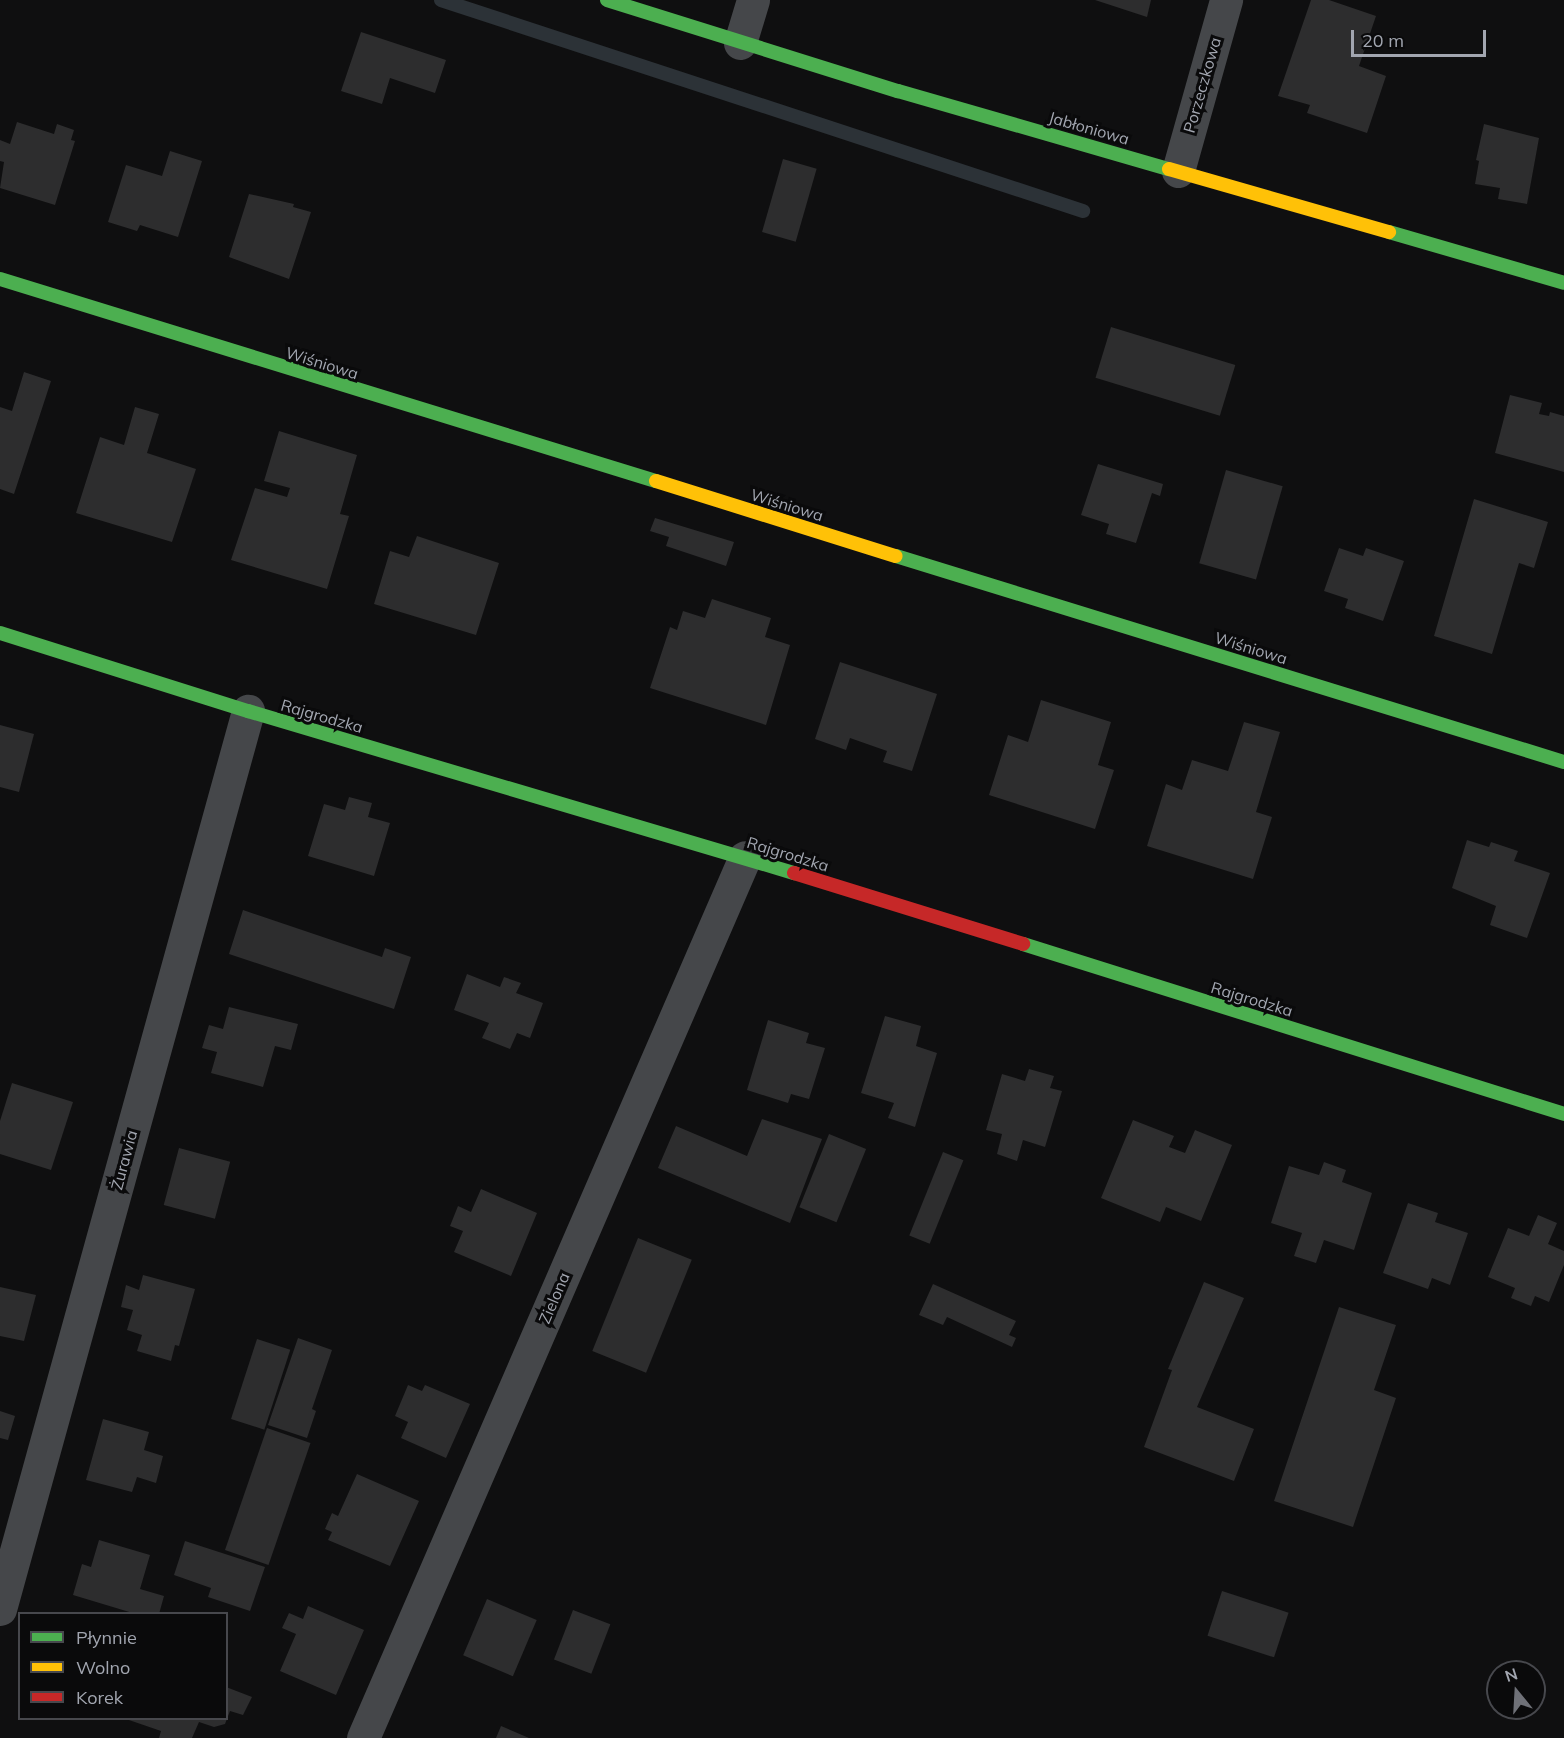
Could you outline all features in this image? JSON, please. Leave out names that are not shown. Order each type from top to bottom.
[{"type":"street","name":"Jabłoniowa","points":[[607,0],[740,44],[1564,284]]},
{"type":"street","points":[[740,44],[753,0]]},
{"type":"street","name":"Porzeczkowa","points":[[1178,171],[1226,0]]},
{"type":"street","name":"Wiśniowa","points":[[0,279],[1564,762]]},
{"type":"street","name":"Rajgrodzka","points":[[0,633],[248,711],[745,857],[1564,1114]]},
{"type":"street","name":"Żurawia","points":[[0,1609],[248,711]]},
{"type":"street","name":"Zielona","points":[[363,1738],[745,857]]},
{"type":"building","points":[[1095,0],[1151,0],[1147,17]]},
{"type":"building","points":[[1311,0],[1329,0],[1376,16],[1359,66],[1386,76],[1367,133],[1307,113],[1310,105],[1278,96]]},
{"type":"building","points":[[361,32],[446,60],[435,93],[390,78],[382,104],[341,91]]},
{"type":"building","points":[[17,122],[54,134],[57,124],[74,130],[71,140],[75,141],[55,205],[0,188],[4,162],[0,161],[0,140],[10,144]]},
{"type":"building","points":[[1484,124],[1539,138],[1527,204],[1498,199],[1500,188],[1475,184],[1479,161],[1476,160]]},
{"type":"building","points":[[170,151],[202,161],[178,237],[140,225],[137,231],[108,222],[126,165],[162,176]]},
{"type":"building","points":[[783,159],[817,169],[796,242],[762,232]]},
{"type":"building","points":[[249,194],[294,204],[293,207],[311,212],[289,279],[229,257]]},
{"type":"building","points":[[1111,327],[1235,365],[1220,416],[1096,378]]},
{"type":"building","points":[[24,372],[51,381],[14,494],[0,489],[0,407],[12,411]]},
{"type":"building","points":[[1510,395],[1542,403],[1539,414],[1549,416],[1550,412],[1564,416],[1564,472],[1495,453]]},
{"type":"building","points":[[135,407],[159,414],[147,453],[196,469],[172,542],[76,513],[100,437],[124,445]]},
{"type":"building","points":[[279,431],[357,455],[340,514],[349,516],[327,589],[231,560],[255,488],[287,497],[290,488],[264,481]]},
{"type":"building","points":[[1098,464],[1163,484],[1160,496],[1152,493],[1136,543],[1106,534],[1109,524],[1081,515]]},
{"type":"building","points":[[1226,470],[1283,486],[1256,580],[1199,563]]},
{"type":"building","points":[[1474,499],[1548,522],[1534,568],[1519,563],[1492,654],[1434,636]]},
{"type":"building","points":[[655,518],[734,542],[726,566],[666,546],[669,537],[650,531]]},
{"type":"building","points":[[417,536],[499,563],[476,635],[374,604],[390,551],[409,557]]},
{"type":"building","points":[[1339,548],[1363,556],[1366,548],[1404,561],[1383,621],[1345,608],[1348,599],[1324,591]]},
{"type":"building","points":[[712,599],[771,618],[765,637],[790,645],[766,725],[650,688],[670,627],[677,630],[683,611],[705,618]]},
{"type":"building","points":[[840,662],[937,694],[912,771],[883,762],[887,751],[850,738],[846,750],[815,739]]},
{"type":"building","points":[[1041,700],[1111,722],[1098,765],[1114,770],[1095,829],[989,795],[1008,735],[1028,742]]},
{"type":"building","points":[[1244,722],[1280,732],[1256,812],[1272,817],[1253,879],[1147,846],[1166,784],[1182,790],[1192,760],[1228,771]]},
{"type":"building","points":[[0,725],[34,734],[19,792],[0,787]]},
{"type":"building","points":[[349,797],[372,803],[368,817],[390,823],[374,876],[308,856],[324,804],[345,810]]},
{"type":"building","points":[[1467,840],[1489,847],[1491,842],[1518,851],[1514,861],[1550,873],[1527,938],[1490,925],[1496,906],[1452,888]]},
{"type":"building","points":[[243,910],[382,957],[385,948],[411,957],[394,1009],[229,954]]},
{"type":"building","points":[[467,974],[500,987],[504,977],[521,983],[516,993],[543,1003],[530,1038],[517,1033],[510,1049],[482,1038],[489,1023],[454,1010]]},
{"type":"building","points":[[229,1007],[298,1024],[291,1050],[275,1046],[263,1087],[211,1073],[217,1052],[202,1048],[209,1025],[223,1029]]},
{"type":"building","points":[[885,1016],[921,1026],[916,1046],[937,1053],[915,1127],[888,1118],[894,1103],[861,1093]]},
{"type":"building","points":[[768,1020],[809,1033],[806,1043],[825,1048],[809,1099],[791,1094],[788,1103],[747,1090]]},
{"type":"building","points":[[1029,1069],[1054,1076],[1050,1088],[1062,1091],[1045,1147],[1023,1140],[1017,1161],[997,1154],[1002,1134],[986,1130],[1002,1074],[1025,1081]]},
{"type":"building","points":[[12,1083],[73,1102],[51,1170],[0,1154],[0,1121]]},
{"type":"building","points":[[762,1119],[822,1139],[790,1223],[658,1168],[676,1126],[747,1156]]},
{"type":"building","points":[[1133,1120],[1174,1136],[1169,1147],[1185,1153],[1195,1130],[1232,1145],[1201,1221],[1166,1207],[1160,1222],[1101,1198]]},
{"type":"building","points":[[829,1134],[866,1149],[836,1222],[799,1207]]},
{"type":"building","points":[[179,1148],[230,1162],[215,1219],[164,1205]]},
{"type":"building","points":[[943,1152],[963,1160],[930,1244],[909,1235]]},
{"type":"building","points":[[1324,1162],[1346,1170],[1342,1182],[1372,1193],[1354,1250],[1324,1240],[1316,1263],[1294,1256],[1302,1233],[1271,1223],[1289,1166],[1319,1175]]},
{"type":"building","points":[[481,1189],[537,1213],[511,1276],[454,1252],[463,1231],[450,1226],[458,1206],[471,1212]]},
{"type":"building","points":[[1408,1203],[1438,1213],[1435,1222],[1468,1233],[1450,1285],[1432,1278],[1428,1289],[1383,1273]]},
{"type":"building","points":[[1538,1215],[1557,1223],[1548,1244],[1564,1251],[1564,1265],[1549,1302],[1535,1296],[1531,1306],[1511,1298],[1515,1288],[1488,1277],[1508,1228],[1529,1236]]},
{"type":"building","points":[[638,1238],[692,1260],[646,1373],[592,1351]]},
{"type":"building","points":[[143,1275],[195,1289],[179,1346],[175,1345],[171,1361],[137,1351],[142,1335],[127,1330],[133,1310],[121,1307],[126,1285],[139,1290]]},
{"type":"building","points":[[1204,1282],[1244,1298],[1197,1407],[1254,1429],[1234,1481],[1144,1447],[1172,1370],[1168,1369]]},
{"type":"building","points":[[933,1284],[1016,1321],[1009,1335],[1016,1338],[1012,1347],[947,1317],[943,1325],[919,1315]]},
{"type":"building","points":[[0,1287],[36,1295],[24,1341],[0,1336]]},
{"type":"building","points":[[1339,1307],[1396,1325],[1374,1390],[1396,1398],[1353,1527],[1274,1501]]},
{"type":"building","points":[[298,1338],[332,1350],[312,1409],[316,1411],[307,1438],[268,1425]]},
{"type":"building","points":[[257,1339],[290,1350],[264,1430],[231,1419]]},
{"type":"building","points":[[408,1385],[422,1391],[425,1385],[470,1404],[446,1458],[401,1438],[408,1422],[395,1416]]},
{"type":"building","points":[[0,1411],[15,1416],[8,1440],[0,1438]]},
{"type":"building","points":[[103,1419],[149,1432],[144,1450],[163,1456],[156,1483],[137,1477],[132,1492],[86,1480]]},
{"type":"building","points":[[267,1428],[310,1443],[268,1565],[225,1550]]},
{"type":"building","points":[[357,1474],[419,1501],[390,1566],[328,1540],[332,1532],[325,1529],[332,1513],[338,1516]]},
{"type":"building","points":[[99,1540],[150,1555],[140,1589],[164,1596],[160,1612],[129,1612],[73,1595],[82,1564],[91,1567]]},
{"type":"building","points":[[185,1541],[265,1567],[250,1611],[208,1597],[211,1588],[174,1575]]},
{"type":"building","points":[[1222,1591],[1289,1613],[1274,1657],[1207,1636]]},
{"type":"building","points":[[487,1599],[537,1620],[513,1676],[463,1655]]},
{"type":"building","points":[[308,1606],[364,1630],[336,1695],[280,1671],[296,1634],[282,1628],[289,1613],[303,1619]]},
{"type":"building","points":[[573,1610],[610,1624],[591,1674],[554,1659]]},
{"type":"building","points":[[228,1688],[252,1697],[243,1715],[230,1711],[228,1716]]},
{"type":"building","points":[[129,1720],[227,1720],[225,1724],[214,1727],[199,1722],[192,1738],[159,1738],[161,1731]]},
{"type":"building","points":[[501,1726],[529,1738],[496,1738]]},
{"type":"waterway","points":[[441,0],[1083,211]]},
{"type":"traffic: fast","points":[[607,0],[898,91],[1169,169]]},
{"type":"traffic: fast","points":[[1389,232],[1564,283]]},
{"type":"traffic: fast","points":[[0,279],[656,481]]},
{"type":"traffic: fast","points":[[896,556],[1564,762]]},
{"type":"traffic: fast","points":[[0,633],[248,711],[794,873]]},
{"type":"traffic: fast","points":[[1023,944],[1564,1114]]},
{"type":"traffic: slow","points":[[1169,169],[1389,232]]},
{"type":"traffic: slow","points":[[656,481],[896,556]]},
{"type":"traffic: jam","points":[[794,873],[1023,944]]}]
